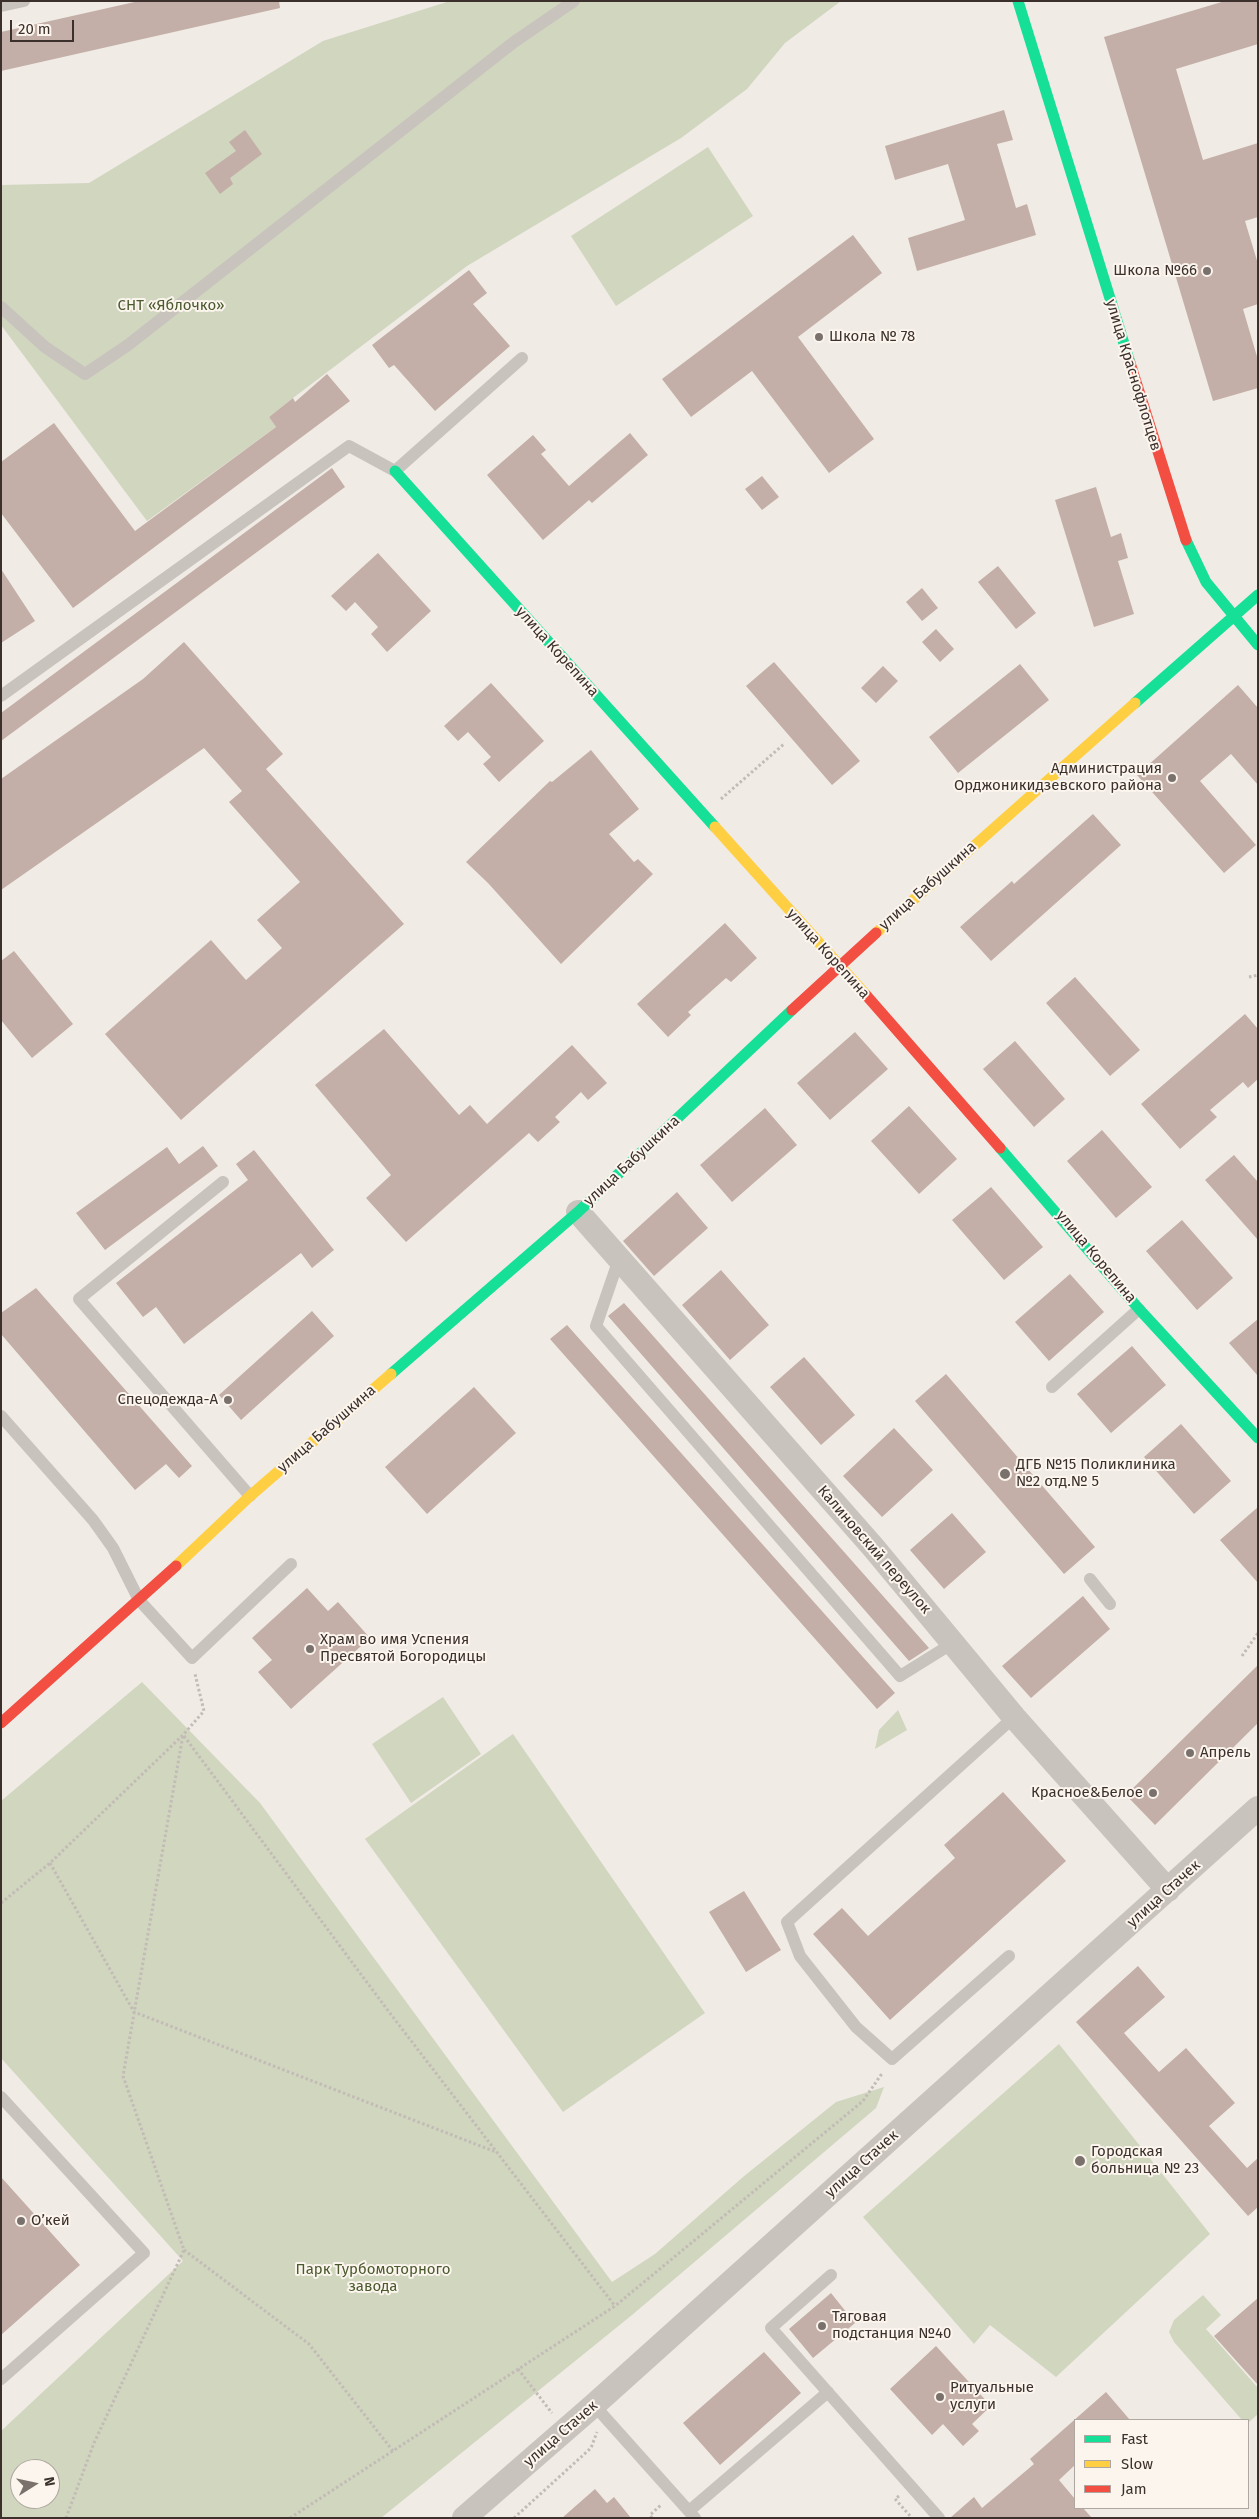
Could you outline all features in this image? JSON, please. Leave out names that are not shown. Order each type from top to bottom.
[{"type":"street","name":"улица Краснофлотцев","points":[[1018,1],[1187,546],[1206,582],[1258,645]]},
{"type":"street","name":"улица Корепина","points":[[395,471],[1016,1163],[1140,1308],[1258,1438]]},
{"type":"street","name":"улица Бабушкина","points":[[1,1723],[139,1600],[250,1496],[578,1212],[839,965],[1258,595]]},
{"type":"street","name":"Калиновский переулок","points":[[578,1212],[873,1547],[1014,1718],[1168,1890]]},
{"type":"street","name":"улица Стачек","points":[[464,2518],[594,2405],[1258,1808]]},
{"type":"lane","points":[[1,6],[24,1]]},
{"type":"lane","points":[[1,307],[45,347],[85,374],[128,345],[514,42],[574,1]]},
{"type":"lane","points":[[1,696],[349,446],[395,471],[522,358]]},
{"type":"lane","points":[[223,1182],[79,1299],[250,1496]]},
{"type":"lane","points":[[619,1259],[596,1326],[609,1341],[900,1676],[953,1644]]},
{"type":"lane","points":[[1052,1387],[1140,1308]]},
{"type":"lane","points":[[1,1416],[93,1520],[113,1548],[139,1600],[192,1658],[291,1564]]},
{"type":"lane","points":[[1090,1579],[1110,1604]]},
{"type":"lane","points":[[1009,1956],[892,2059],[856,2027],[800,1956],[787,1922],[1014,1718]]},
{"type":"lane","points":[[1,2097],[144,2253],[1,2379]]},
{"type":"lane","points":[[831,2275],[771,2328],[940,2518]]},
{"type":"lane","points":[[594,2405],[692,2515],[828,2392]]},
{"type":"path","points":[[718,802],[784,744]]},
{"type":"path","points":[[1249,977],[1258,975]]},
{"type":"path","points":[[1242,1656],[1258,1633]]},
{"type":"path","points":[[1,1903],[50,1862],[183,1735],[204,1711],[192,1658]]},
{"type":"path","points":[[183,1735],[123,2076],[184,2250],[308,2344],[393,2451]]},
{"type":"path","points":[[183,1735],[383,2004],[615,2306]]},
{"type":"path","points":[[50,1862],[134,2012],[497,2152]]},
{"type":"path","points":[[290,2518],[615,2306],[864,2101],[892,2059]]},
{"type":"path","points":[[66,2518],[94,2443],[184,2250]]},
{"type":"green space","name":"СНТ «Яблочко»","points":[[450,1],[841,1],[785,43],[747,89],[681,138],[467,266],[269,417],[276,427],[147,521],[1,325],[1,185],[89,183],[323,41]]},
{"type":"green space","points":[[708,147],[753,216],[616,306],[571,236]]},
{"type":"green space","name":"Парк Турбомоторного завода","points":[[142,1682],[260,1803],[612,2282],[655,2254],[743,2177],[836,2102],[884,2087],[876,2108],[632,2315],[381,2518],[1,2518],[1,2431],[183,2261],[1,2058],[1,1801]]},
{"type":"green space","points":[[443,1697],[481,1754],[411,1803],[372,1744]]},
{"type":"green space","points":[[898,1710],[907,1730],[875,1749],[879,1730]]},
{"type":"green space","points":[[513,1734],[705,2013],[563,2112],[365,1839]]},
{"type":"green space","points":[[1059,2044],[1210,2234],[1056,2377],[990,2325],[974,2344],[863,2217]]},
{"type":"green space","points":[[1203,2295],[1221,2315],[1206,2329],[1258,2388],[1258,2414],[1249,2422],[1249,2419],[1241,2419],[1174,2342],[1169,2332],[1174,2320]]},
{"type":"building","points":[[139,1],[279,1],[280,8],[1,71],[1,32]]},
{"type":"building","points":[[1225,1],[1258,1],[1258,44],[1176,69],[1203,160],[1258,143],[1258,217],[1245,221],[1258,264],[1258,304],[1243,309],[1258,360],[1258,388],[1213,401],[1104,37]]},
{"type":"building","points":[[1004,110],[1013,140],[997,144],[1016,208],[1027,204],[1036,235],[917,271],[908,238],[965,220],[948,164],[895,180],[885,146]]},
{"type":"building","points":[[245,130],[262,154],[230,178],[233,184],[220,194],[205,173],[236,151],[229,142]]},
{"type":"building","points":[[853,235],[882,273],[798,337],[874,439],[829,473],[752,371],[691,417],[662,379]]},
{"type":"building","points":[[469,270],[487,293],[473,304],[510,346],[435,411],[394,365],[389,368],[372,345]]},
{"type":"building","points":[[327,374],[350,401],[73,608],[1,513],[1,462],[54,423],[135,531],[276,427],[269,417],[293,398],[295,402]]},
{"type":"building","points":[[630,433],[648,455],[592,503],[589,500],[543,540],[487,475],[533,435],[546,450],[541,454],[569,486]]},
{"type":"building","points":[[332,468],[345,487],[1,741],[1,713]]},
{"type":"building","points":[[762,476],[779,497],[762,510],[745,489]]},
{"type":"building","points":[[1096,487],[1111,537],[1121,533],[1128,558],[1118,561],[1134,614],[1094,627],[1055,500]]},
{"type":"building","points":[[378,553],[431,611],[387,652],[371,634],[378,627],[355,602],[346,611],[331,596]]},
{"type":"building","points":[[998,566],[1036,613],[1016,629],[978,582]]},
{"type":"building","points":[[1,569],[35,621],[1,643]]},
{"type":"building","points":[[922,588],[938,608],[922,621],[906,602]]},
{"type":"building","points":[[936,629],[954,649],[940,662],[922,642]]},
{"type":"building","points":[[184,642],[283,754],[266,769],[404,924],[181,1120],[105,1034],[211,940],[246,980],[282,948],[257,920],[300,882],[229,802],[242,791],[204,748],[1,890],[1,779],[143,679]]},
{"type":"building","points":[[774,662],[860,761],[832,785],[746,686]]},
{"type":"building","points":[[1020,664],[1049,700],[958,773],[929,737]]},
{"type":"building","points":[[883,666],[898,681],[876,703],[861,688]]},
{"type":"building","points":[[491,683],[544,741],[499,782],[483,764],[491,757],[468,732],[458,741],[444,726]]},
{"type":"building","name":"Администрация Орджоникидзевского района","points":[[1238,685],[1258,708],[1258,785],[1231,754],[1200,781],[1256,845],[1224,873],[1137,775]]},
{"type":"building","points":[[591,750],[639,809],[609,834],[634,862],[638,859],[653,874],[561,964],[488,883],[466,862],[550,781],[552,782]]},
{"type":"building","points":[[1093,814],[1121,845],[991,961],[960,927],[1012,881],[1014,884]]},
{"type":"building","points":[[725,923],[757,958],[731,982],[726,978],[688,1012],[691,1015],[668,1037],[637,1004]]},
{"type":"building","points":[[14,951],[73,1024],[32,1058],[1,1020],[1,961]]},
{"type":"building","points":[[1075,977],[1140,1050],[1110,1076],[1046,1003]]},
{"type":"building","points":[[1245,1014],[1258,1029],[1258,1079],[1248,1088],[1243,1082],[1210,1110],[1217,1117],[1180,1149],[1141,1104]]},
{"type":"building","points":[[384,1029],[459,1115],[470,1105],[487,1124],[572,1045],[607,1083],[588,1100],[581,1092],[555,1117],[560,1122],[538,1142],[529,1133],[406,1242],[366,1198],[391,1175],[315,1085]]},
{"type":"building","points":[[855,1032],[888,1069],[830,1120],[797,1083]]},
{"type":"building","points":[[1015,1041],[1065,1099],[1034,1127],[983,1069]]},
{"type":"building","points":[[909,1106],[957,1159],[919,1194],[871,1141]]},
{"type":"building","points":[[765,1108],[797,1145],[732,1202],[700,1165]]},
{"type":"building","points":[[1102,1130],[1152,1187],[1116,1218],[1067,1161]]},
{"type":"building","points":[[203,1146],[218,1166],[105,1250],[76,1213],[167,1147],[179,1164]]},
{"type":"building","points":[[254,1150],[334,1250],[312,1268],[301,1253],[184,1344],[156,1307],[143,1317],[116,1283],[248,1180],[236,1164]]},
{"type":"building","points":[[1234,1155],[1258,1182],[1258,1240],[1205,1180]]},
{"type":"building","points":[[991,1187],[1043,1247],[1004,1280],[952,1220]]},
{"type":"building","points":[[677,1192],[708,1228],[654,1276],[623,1241]]},
{"type":"building","points":[[1182,1220],[1233,1278],[1197,1310],[1146,1251]]},
{"type":"building","points":[[721,1270],[769,1325],[730,1360],[682,1305]]},
{"type":"building","points":[[1070,1274],[1104,1312],[1049,1361],[1015,1322]]},
{"type":"building","points":[[36,1288],[192,1466],[179,1478],[166,1464],[135,1490],[1,1334],[1,1313]]},
{"type":"building","points":[[624,1303],[929,1648],[909,1661],[608,1316]]},
{"type":"building","points":[[312,1311],[334,1336],[241,1420],[219,1395]]},
{"type":"building","points":[[1258,1319],[1258,1376],[1229,1343]]},
{"type":"building","points":[[567,1325],[895,1693],[877,1709],[550,1339]]},
{"type":"building","points":[[1132,1346],[1166,1385],[1111,1433],[1077,1394]]},
{"type":"building","points":[[804,1357],[855,1415],[821,1445],[770,1387]]},
{"type":"building","name":"ДГБ №15 Поликлиника №2 отд.№ 5","points":[[946,1374],[1095,1547],[1064,1574],[915,1401]]},
{"type":"building","points":[[474,1387],[516,1433],[427,1514],[385,1467]]},
{"type":"building","points":[[1181,1424],[1231,1481],[1194,1514],[1144,1457]]},
{"type":"building","points":[[894,1428],[933,1470],[882,1517],[843,1476]]},
{"type":"building","points":[[1258,1507],[1258,1583],[1220,1540]]},
{"type":"building","points":[[952,1513],[986,1552],[944,1589],[910,1550]]},
{"type":"building","name":"Храм во имя Успения Пресвятой Богородицы","points":[[307,1588],[328,1611],[338,1602],[370,1638],[291,1709],[258,1672],[272,1660],[252,1638]]},
{"type":"building","points":[[1083,1596],[1110,1629],[1031,1698],[1002,1666]]},
{"type":"building","points":[[1258,1665],[1258,1723],[1155,1825],[1126,1795]]},
{"type":"building","points":[[1003,1792],[1066,1861],[890,2020],[813,1934],[842,1908],[868,1936],[955,1858],[944,1845]]},
{"type":"building","points":[[744,1891],[781,1950],[746,1972],[709,1912]]},
{"type":"building","points":[[1138,1966],[1165,1997],[1124,2033],[1159,2072],[1186,2048],[1235,2103],[1209,2126],[1247,2168],[1258,2158],[1258,2207],[1248,2216],[1076,2022]]},
{"type":"building","name":"О’кей","points":[[1,2177],[80,2265],[1,2335]]},
{"type":"building","name":"Тяговая подстанция №40","points":[[831,2293],[855,2323],[813,2358],[789,2329]]},
{"type":"building","points":[[1258,2298],[1258,2385],[1214,2336]]},
{"type":"building","name":"Ритуальные услуги","points":[[936,2346],[991,2406],[972,2424],[979,2431],[963,2446],[943,2424],[932,2435],[890,2389]]},
{"type":"building","points":[[764,2352],[801,2393],[720,2465],[683,2423]]},
{"type":"building","points":[[1106,2392],[1129,2419],[1075,2419]]},
{"type":"building","points":[[1074,2420],[1074,2466],[1059,2480],[1074,2498],[1074,2509],[1084,2509],[1092,2518],[950,2518],[974,2497],[982,2508],[1034,2464],[1030,2459]]},
{"type":"building","points":[[595,2489],[607,2503],[614,2497],[631,2518],[562,2518]]},
{"type":"traffic: fast","points":[[1018,1],[1130,363]]},
{"type":"traffic: fast","points":[[395,471],[715,827]]},
{"type":"traffic: fast","points":[[1186,540],[1206,582],[1258,645]]},
{"type":"traffic: fast","points":[[1135,703],[1258,595]]},
{"type":"traffic: fast","points":[[391,1374],[578,1212],[792,1010]]},
{"type":"traffic: fast","points":[[1000,1148],[1139,1309],[1258,1438]]},
{"type":"traffic: slow","points":[[876,933],[1135,703]]},
{"type":"traffic: slow","points":[[715,827],[866,995]]},
{"type":"traffic: slow","points":[[176,1566],[250,1496],[391,1374]]},
{"type":"traffic: jam","points":[[1130,363],[1186,540]]},
{"type":"traffic: jam","points":[[792,1010],[876,933]]},
{"type":"traffic: jam","points":[[866,995],[1000,1148]]},
{"type":"traffic: jam","points":[[1,1723],[176,1566]]},
{"type":"place","name":"Школа №66","points":[[1207,271]]},
{"type":"place","name":"Школа № 78","points":[[819,337]]},
{"type":"place","name":"Администрация Орджоникидзевского района","points":[[1172,778]]},
{"type":"place","name":"Спецодежда-А","points":[[228,1400]]},
{"type":"place","name":"ДГБ №15 Поликлиника №2 отд.№ 5","points":[[1005,1474]]},
{"type":"place","name":"Храм во имя Успения Пресвятой Богородицы","points":[[310,1649]]},
{"type":"place","name":"Апрель","points":[[1190,1753]]},
{"type":"place","name":"Красное&Белое","points":[[1153,1793]]},
{"type":"place","name":"Городская больница № 23","points":[[1080,2161]]},
{"type":"place","name":"О’кей","points":[[21,2221]]},
{"type":"place","name":"Тяговая подстанция №40","points":[[822,2326]]},
{"type":"place","name":"Ритуальные услуги","points":[[940,2397]]}]
